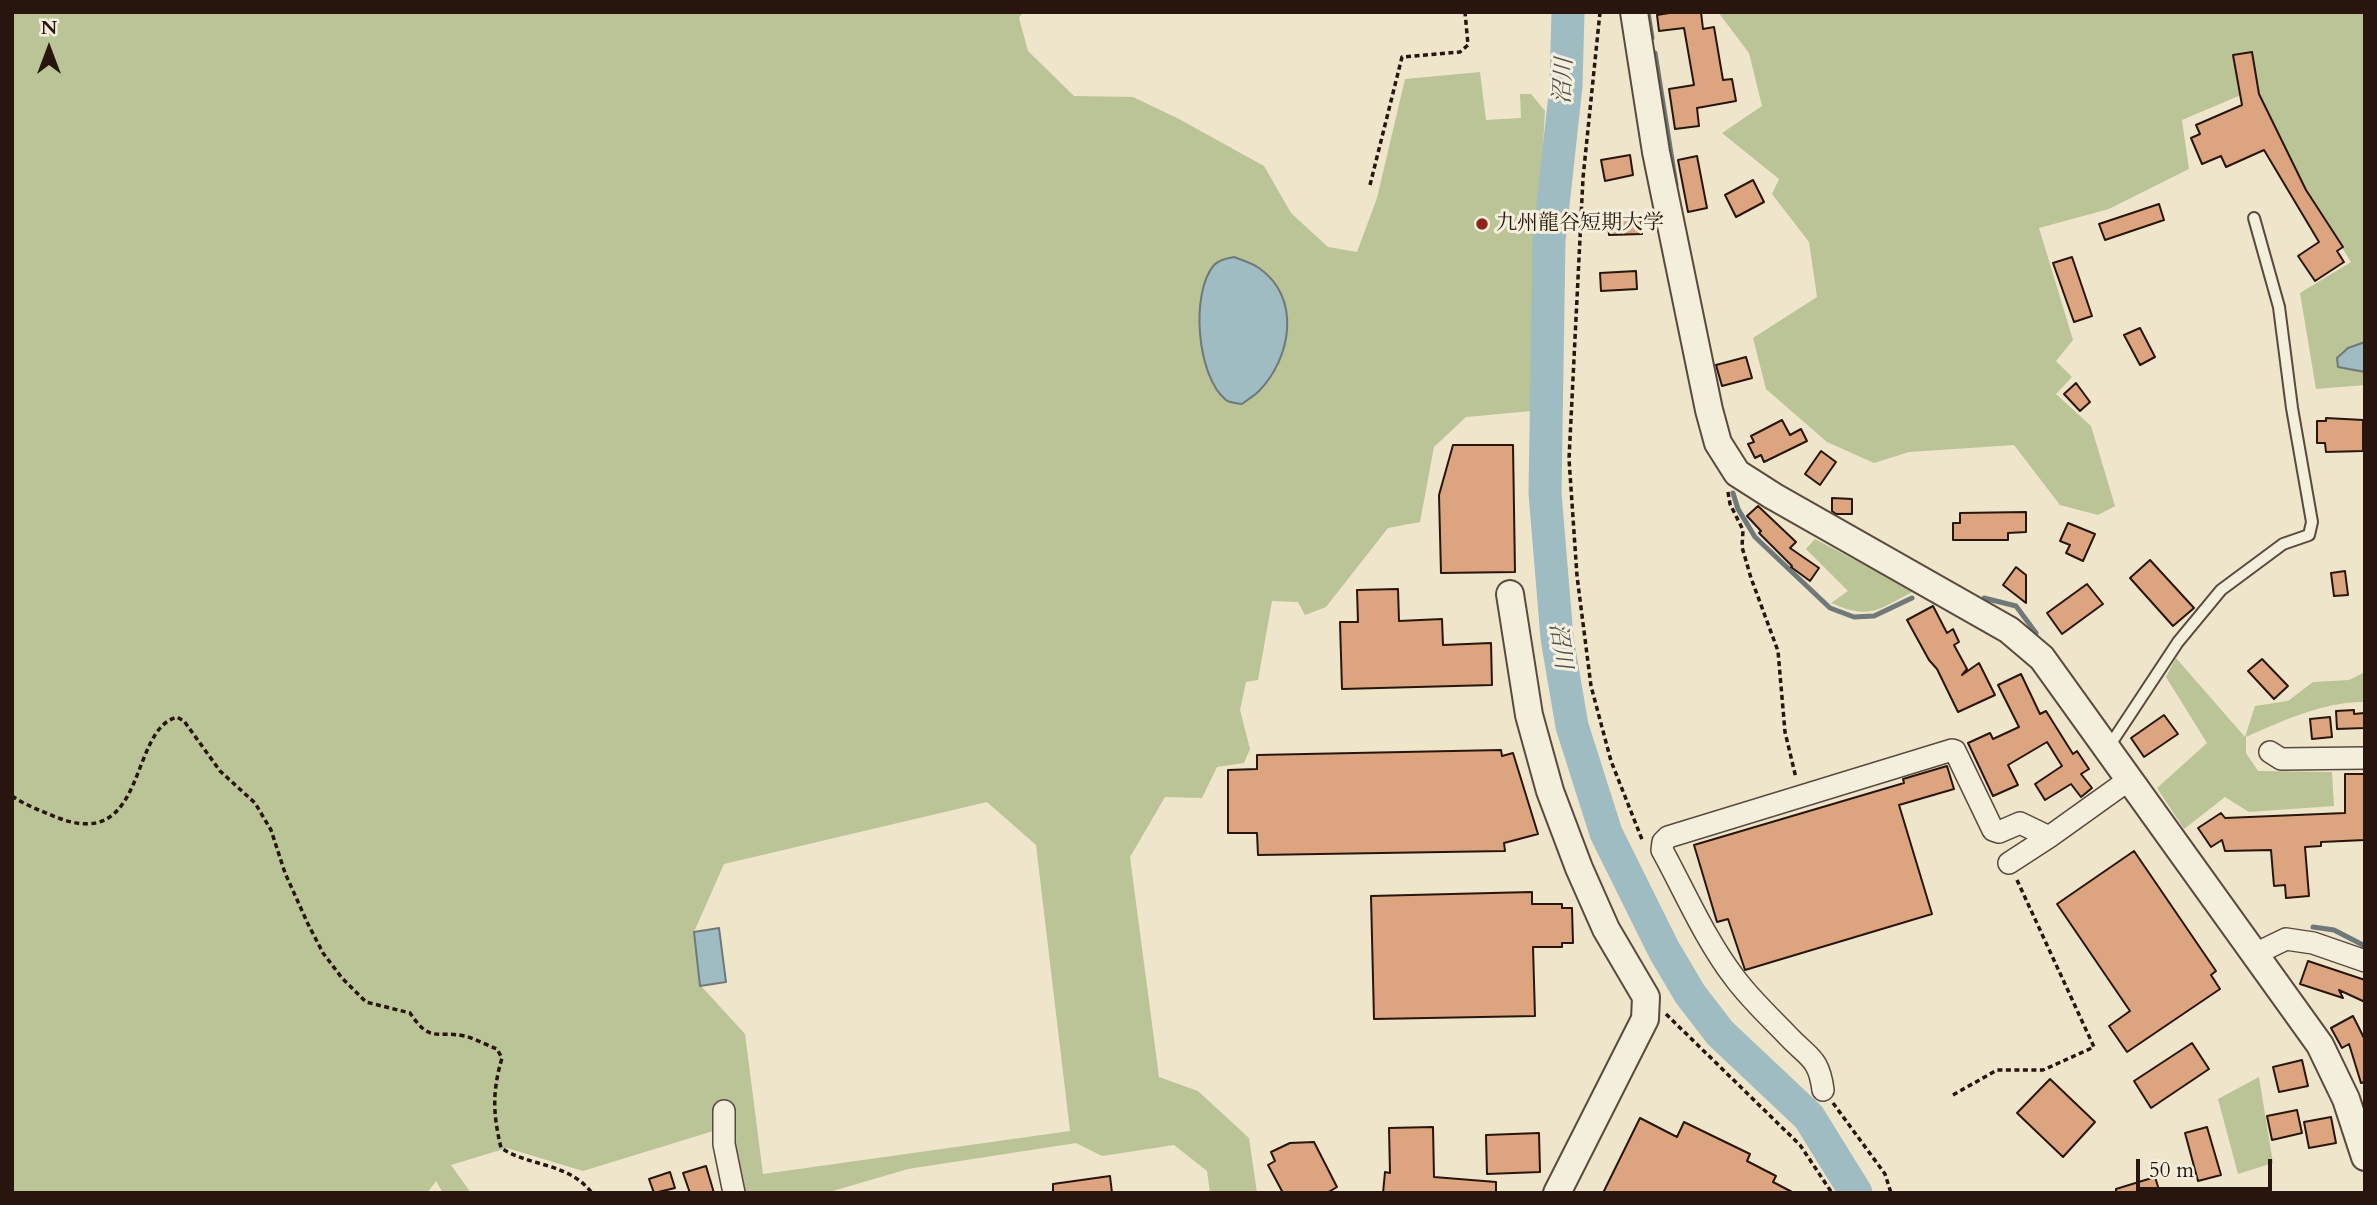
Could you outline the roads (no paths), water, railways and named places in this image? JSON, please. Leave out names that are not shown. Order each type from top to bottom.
[{"type":"street","points":[[1634,12],[1656,152],[1709,410],[1718,443],[1737,473],[2009,630],[2042,658],[2320,1045],[2346,1099],[2365,1157]]},
{"type":"street","points":[[1510,594],[1529,715],[1550,792],[1606,929],[1646,998],[1645,1019],[1558,1193]]},
{"type":"street","points":[[1824,1090],[1813,1058],[1796,1045],[1735,979],[1719,954],[1662,850],[1668,837],[1951,750],[1955,751],[1993,830],[1999,832],[2020,823],[2049,837]]},
{"type":"street","points":[[2270,752],[2281,759],[2365,758]]},
{"type":"street","points":[[2009,863],[2130,779]]},
{"type":"street","points":[[2255,954],[2286,939],[2314,943],[2365,961]]},
{"type":"street","points":[[724,1111],[724,1144],[734,1193]]},
{"type":"lane","points":[[2108,748],[2178,642],[2221,590],[2283,544],[2309,535],[2312,522],[2292,408],[2279,307],[2254,218]]},
{"type":"water","points":[[1234,257],[1256,266],[1273,281],[1282,295],[1287,328],[1279,362],[1259,391],[1242,404],[1228,401],[1216,389],[1203,355],[1200,334],[1202,295],[1206,278],[1216,263]]},
{"type":"water","points":[[2365,342],[2365,372],[2338,367],[2337,358],[2348,348]]},
{"type":"water","points":[[719,928],[726,982],[700,986],[694,932]]},
{"type":"waterway","name":"沼川","points":[[1568,12],[1566,86],[1549,241],[1545,493],[1557,638],[1572,726],[1606,833],[1664,950],[1690,994],[1720,1033],[1809,1117],[1856,1193]]},
{"type":"waterway","points":[[1648,12],[1652,38]]},
{"type":"waterway","points":[[1655,53],[1676,185]]},
{"type":"waterway","points":[[1733,493],[1738,509],[1755,537],[1830,608],[1854,617],[1874,616],[1912,598]]},
{"type":"waterway","points":[[1984,598],[2016,606],[2036,633]]},
{"type":"waterway","points":[[2313,927],[2334,930],[2365,946]]},
{"type":"place","name":"九州龍谷短期大学","points":[[1482,224]]}]
